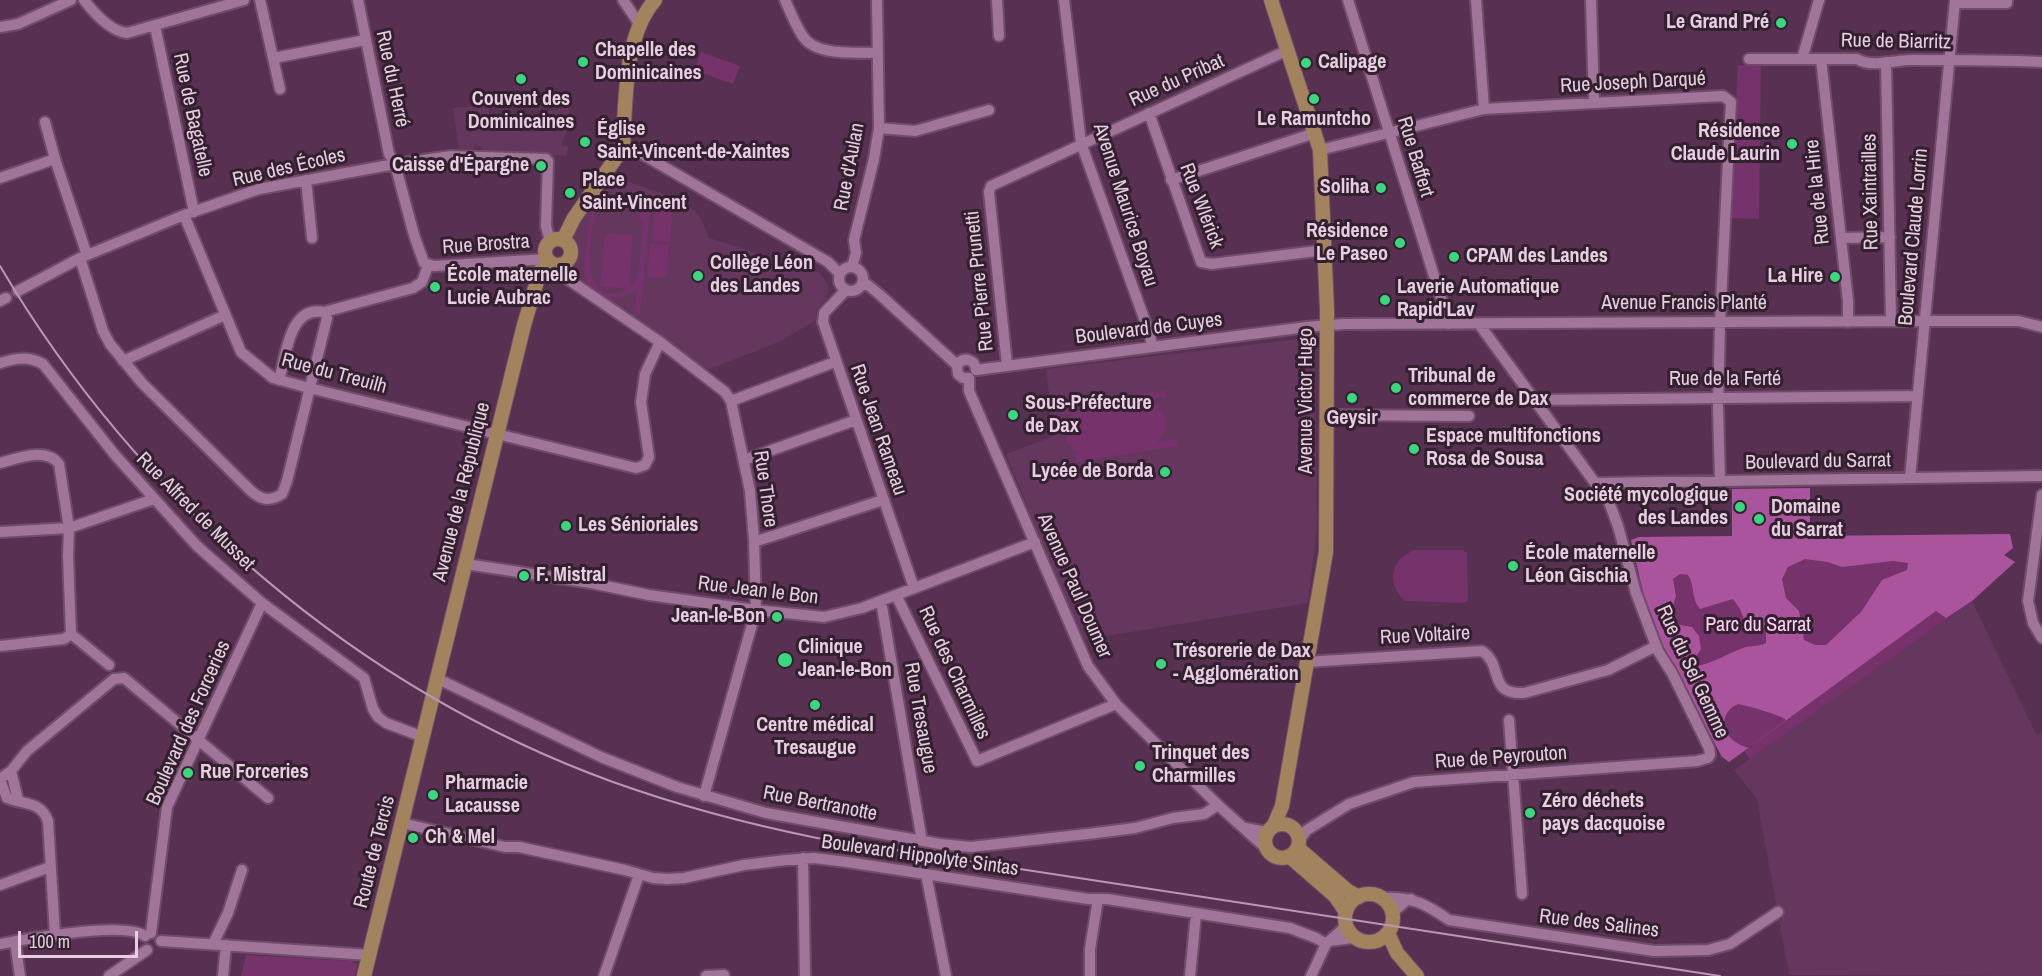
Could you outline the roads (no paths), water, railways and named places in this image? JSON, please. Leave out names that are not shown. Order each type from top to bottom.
[{"type":"main road","points":[[557,240],[570,246],[571,254],[569,258],[554,262],[545,251],[568,228],[609,169],[623,143],[627,72],[640,25],[655,0]]},
{"type":"main road","name":"Avenue Victor Hugo","points":[[1270,829],[1282,806],[1326,552],[1327,415],[1325,250],[1320,150],[1271,0]]},
{"type":"main road","name":"Avenue de la République","points":[[423,737],[511,376],[537,280],[540,271],[554,262]]},
{"type":"main road","name":"Route de Tercis","points":[[364,976],[423,737]]},
{"type":"main road","points":[[1282,806],[1297,838],[1346,912],[1349,932],[1368,942],[1375,941],[1388,933],[1392,922],[1393,912],[1387,901],[1371,895],[1359,897],[1351,902],[1346,912]]},
{"type":"main road","points":[[1297,838],[1278,857],[1268,850],[1264,839],[1270,829],[1281,823],[1297,838],[1348,891],[1359,897]]},
{"type":"main road","points":[[1388,933],[1397,952],[1417,976]]},
{"type":"main road","points":[[1375,941],[1397,952]]},
{"type":"street","points":[[0,27],[18,24],[71,0]]},
{"type":"street","points":[[84,0],[100,17],[120,32],[136,32],[244,0]]},
{"type":"street","points":[[260,0],[280,89]]},
{"type":"street","name":"Rue du Herré","points":[[358,0],[389,154],[395,164]]},
{"type":"street","points":[[623,0],[640,25]]},
{"type":"street","points":[[785,0],[802,35],[815,46],[828,50],[878,53]]},
{"type":"street","name":"Rue d'Aulan","points":[[852,267],[856,253],[854,240],[874,159],[879,128],[877,0]]},
{"type":"street","points":[[997,0],[999,36]]},
{"type":"street","name":"Avenue Maurice Boyau","points":[[1064,0],[1081,143],[1152,347]]},
{"type":"street","name":"Rue Baffert","points":[[1348,0],[1449,324]]},
{"type":"street","points":[[1476,0],[1484,109]]},
{"type":"street","points":[[1591,0],[1596,91],[1594,103]]},
{"type":"street","points":[[1802,59],[1819,0]]},
{"type":"street","points":[[1955,1],[2007,3],[2007,0]]},
{"type":"street","name":"Boulevard Claude Lorrin","points":[[1910,478],[1955,1]]},
{"type":"street","name":"Rue de Bagatelle","points":[[155,26],[189,214]]},
{"type":"street","points":[[273,58],[365,40]]},
{"type":"street","name":"Rue du Pribat","points":[[1081,143],[1287,50]]},
{"type":"street","name":"Rue de Biarritz","points":[[1749,59],[1857,59],[1861,62],[2042,62]]},
{"type":"street","name":"Rue de la Hire","points":[[1821,59],[1848,321]]},
{"type":"street","name":"Rue Xaintrailles","points":[[1886,62],[1891,321]]},
{"type":"street","name":"Rue Joseph Darqué","points":[[1320,150],[1484,109],[1723,96],[1731,102],[1719,322]]},
{"type":"street","points":[[879,128],[915,131],[988,110]]},
{"type":"street","name":"Rue Wlérick","points":[[1149,113],[1201,262],[1212,264],[1325,250]]},
{"type":"street","points":[[45,122],[103,331],[110,344],[123,361],[259,498],[267,500],[282,494],[327,318],[324,312]]},
{"type":"street","points":[[1171,180],[1315,133]]},
{"type":"street","points":[[623,143],[828,262],[840,274]]},
{"type":"street","name":"Rue Pierre Prunetti","points":[[1006,365],[989,189],[993,184],[1081,143]]},
{"type":"street","name":"Rue des Écoles","points":[[18,291],[84,257],[189,214],[259,189],[451,156],[546,159],[548,161],[546,226],[557,240]]},
{"type":"street","points":[[0,178],[55,159]]},
{"type":"street","name":"Rue Brostra","points":[[395,164],[414,235],[424,263],[428,266],[554,262]]},
{"type":"street","points":[[306,180],[312,238]]},
{"type":"street","name":"Rue du Treuilh","points":[[189,214],[225,315],[241,352],[273,378],[279,380],[636,468],[645,465],[649,457],[641,402],[645,374],[660,342]]},
{"type":"street","points":[[1841,238],[1890,237]]},
{"type":"street","points":[[554,262],[569,280],[660,342],[725,392],[731,401],[835,362]]},
{"type":"street","points":[[279,380],[297,322],[308,312],[316,310],[324,312],[413,288],[422,282],[428,266]]},
{"type":"street","points":[[862,284],[861,273],[852,267],[840,274],[839,281],[846,290],[853,291],[862,284],[868,285],[957,365]]},
{"type":"street","name":"Rue Jean Rameau","points":[[846,290],[824,313],[823,322],[914,588]]},
{"type":"street","points":[[123,361],[225,315]]},
{"type":"street","name":"Avenue Francis Planté","points":[[1326,325],[2018,321],[2042,327]]},
{"type":"street","points":[[1719,322],[1720,481]]},
{"type":"street","name":"Rue du Sel Gemme","points":[[1479,324],[1609,502],[1618,526],[1636,593],[1656,646],[1709,748],[1708,758]]},
{"type":"street","name":"Boulevard de Cuyes","points":[[973,374],[1006,365],[1326,325]]},
{"type":"street","name":"Rue Alfred de Musset","points":[[0,363],[21,357],[32,358],[43,364],[115,455],[197,546],[262,603],[364,678],[373,709],[378,717],[398,729],[423,737]]},
{"type":"street","points":[[969,359],[974,363],[973,374],[960,377],[957,365],[962,360],[969,359]]},
{"type":"street","name":"Avenue Paul Doumer","points":[[973,374],[969,391],[1088,666],[1116,704],[1218,805],[1245,828],[1253,839],[1268,850]]},
{"type":"street","name":"Rue de la Ferté","points":[[1534,399],[1917,396]]},
{"type":"street","name":"Rue Thore","points":[[704,796],[756,610],[750,491],[731,401]]},
{"type":"street","points":[[1327,415],[1468,416]]},
{"type":"street","points":[[744,460],[856,420]]},
{"type":"street","points":[[0,463],[22,456],[43,455],[50,456],[59,464],[69,528],[71,634],[109,665]]},
{"type":"street","name":"Boulevard du Sarrat","points":[[1595,483],[2042,476]]},
{"type":"street","points":[[2042,495],[2028,601],[2033,623],[2042,638]]},
{"type":"street","points":[[0,532],[69,528],[154,499]]},
{"type":"street","points":[[754,540],[884,500]]},
{"type":"street","name":"Rue Jean le Bon","points":[[466,564],[591,583],[650,595],[824,617],[881,601],[1035,542]]},
{"type":"street","name":"Rue des Charmilles","points":[[896,595],[977,761],[1116,704]]},
{"type":"street","name":"Rue Tresaugue","points":[[881,601],[922,840]]},
{"type":"street","name":"Boulevard des Forceries","points":[[148,934],[167,807],[262,603]]},
{"type":"street","points":[[0,646],[64,639],[71,634]]},
{"type":"street","name":"Rue Voltaire","points":[[1306,662],[1482,651],[1490,659],[1500,686],[1513,693],[1524,693],[1608,670],[1656,646]]},
{"type":"street","points":[[55,935],[48,821],[38,806],[7,798],[0,779],[11,771],[27,751],[114,679],[124,678],[268,798]]},
{"type":"street","name":"Rue Bertranotte","points":[[436,678],[601,757],[704,796],[766,813],[922,840],[971,847],[1096,833],[1135,828],[1173,818],[1204,814],[1218,805]]},
{"type":"street","points":[[1509,720],[1522,894]]},
{"type":"street","name":"Rue de Peyrouton","points":[[1297,838],[1348,804],[1414,782],[1697,761],[1708,758]]},
{"type":"street","points":[[11,771],[18,800]]},
{"type":"street","name":"Boulevard Hippolyte Sintas","points":[[402,823],[505,847],[625,870],[653,878],[684,878],[744,865],[803,858],[847,862],[1290,928],[1327,943]]},
{"type":"street","name":"Avenue Paul Doumer","points":[[1245,828],[1270,829]]},
{"type":"street","points":[[803,858],[805,976]]},
{"type":"street","points":[[0,885],[50,867]]},
{"type":"street","points":[[213,944],[228,913],[242,870]]},
{"type":"street","points":[[926,874],[946,976]]},
{"type":"street","points":[[604,976],[639,875]]},
{"type":"street","name":"Rue des Salines","points":[[1382,898],[1411,899],[1435,910],[1449,920],[1654,951],[1708,950],[1730,944],[1778,912]]},
{"type":"street","points":[[1090,976],[1090,949],[1098,899]]},
{"type":"street","points":[[1393,912],[1411,899]]},
{"type":"street","points":[[1190,976],[1196,914]]},
{"type":"street","points":[[0,944],[55,935],[115,930],[158,935],[161,941],[158,949],[147,950],[109,976]]},
{"type":"street","points":[[1311,976],[1327,943],[1349,932]]},
{"type":"street","points":[[147,950],[142,944],[148,934]]},
{"type":"street","points":[[15,941],[20,976]]},
{"type":"street","points":[[161,941],[370,955]]},
{"type":"street","points":[[223,976],[226,945]]},
{"type":"street","points":[[706,976],[724,975]]},
{"type":"railway","points":[[0,266],[55,352],[118,432],[187,508],[262,577],[343,640],[429,695],[519,743],[613,782],[714,814],[817,838],[1720,976]]},
{"type":"place","name":"Le Grand Pré","points":[[1781,23]]},
{"type":"place","name":"Chapelle des Dominicaines","points":[[583,62]]},
{"type":"place","name":"Calipage","points":[[1306,63]]},
{"type":"place","name":"Couvent des Dominicaines","points":[[521,79]]},
{"type":"place","name":"Le Ramuntcho","points":[[1314,99]]},
{"type":"place","name":"Église Saint-Vincent-de-Xaintes","points":[[585,142]]},
{"type":"place","name":"Résidence Claude Laurin","points":[[1792,144]]},
{"type":"place","name":"Caisse d'Épargne","points":[[541,166]]},
{"type":"place","name":"Soliha","points":[[1381,188]]},
{"type":"place","name":"Place Saint-Vincent","points":[[570,193]]},
{"type":"place","name":"Résidence Le Paseo","points":[[1400,243]]},
{"type":"place","name":"CPAM des Landes","points":[[1454,257]]},
{"type":"place","name":"Collège Léon des Landes","points":[[698,276]]},
{"type":"place","name":"La Hire","points":[[1835,277]]},
{"type":"place","name":"École maternelle Lucie Aubrac","points":[[435,287]]},
{"type":"place","name":"Laverie Automatique Rapid'Lav","points":[[1385,300]]},
{"type":"place","name":"Tribunal de commerce de Dax","points":[[1396,388]]},
{"type":"place","name":"Geysir","points":[[1352,398]]},
{"type":"place","name":"Sous-Préfecture de Dax","points":[[1013,415]]},
{"type":"place","name":"Espace multifonctions Rosa de Sousa","points":[[1414,449]]},
{"type":"place","name":"Lycée de Borda","points":[[1165,472]]},
{"type":"place","name":"Société mycologique des Landes","points":[[1740,507]]},
{"type":"place","name":"Domaine du Sarrat","points":[[1759,519]]},
{"type":"place","name":"Les Sénioriales","points":[[566,526]]},
{"type":"place","name":"École maternelle Léon Gischia","points":[[1513,566]]},
{"type":"place","name":"F. Mistral","points":[[524,576]]},
{"type":"place","name":"Jean-le-Bon","points":[[777,617]]},
{"type":"place","name":"Clinique Jean-le-Bon","points":[[785,660]]},
{"type":"place","name":"Trésorerie de Dax - Agglomération","points":[[1161,664]]},
{"type":"place","name":"Centre médical Tresaugue","points":[[815,705]]},
{"type":"place","name":"Trinquet des Charmilles","points":[[1140,766]]},
{"type":"place","name":"Rue Forceries","points":[[188,773]]},
{"type":"place","name":"Pharmacie Lacausse","points":[[433,795]]},
{"type":"place","name":"Zéro déchets pays dacquoise","points":[[1530,813]]},
{"type":"place","name":"Ch & Mel","points":[[413,838]]},
{"type":"park label","name":"Parc du Sarrat","points":[[1758,626]]}]
